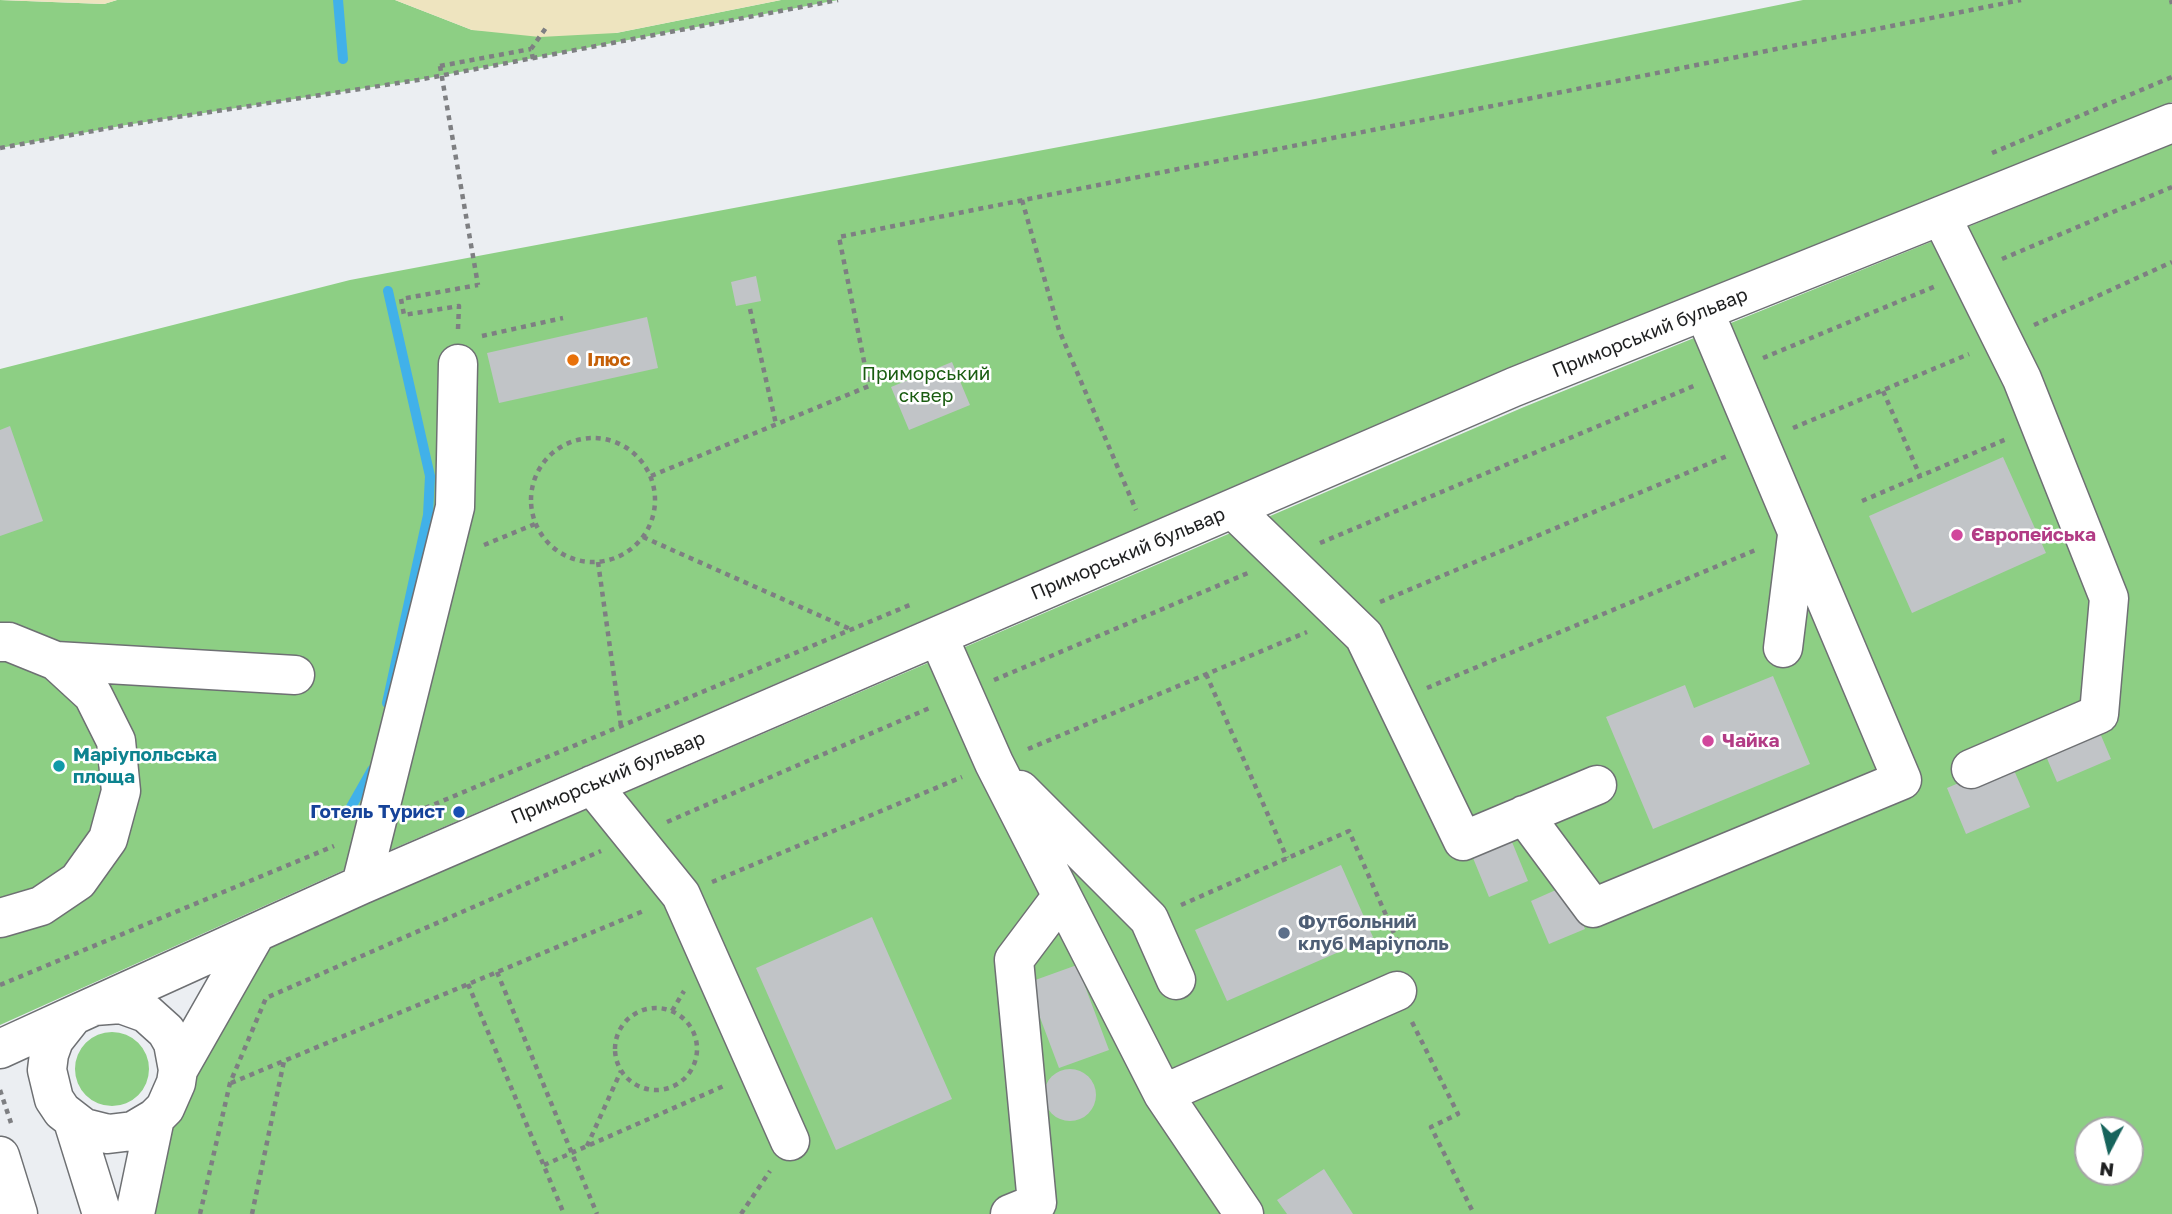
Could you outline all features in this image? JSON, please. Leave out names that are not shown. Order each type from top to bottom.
[{"type":"street","name":"Приморський бульвар","points":[[0,1049],[361,885],[1514,387],[2172,123]]},
{"type":"street","points":[[1941,216],[2022,379],[2109,598],[2099,714],[1970,769]]},
{"type":"street","points":[[1524,815],[1593,908],[1902,780],[1704,311]]},
{"type":"street","points":[[361,885],[455,506],[464,351]]},
{"type":"street","points":[[1233,509],[1364,636],[1463,841],[1597,785]]},
{"type":"street","points":[[1783,648],[1797,533]]},
{"type":"street","points":[[938,636],[994,763],[1163,1094],[1244,1214]]},
{"type":"street","points":[[0,642],[9,642],[56,661],[295,674]]},
{"type":"street","points":[[0,918],[41,906],[78,881],[108,839],[121,791],[116,741],[93,695],[56,661]]},
{"type":"street","points":[[994,763],[1149,919],[1176,980]]},
{"type":"street","points":[[592,785],[681,895],[790,1141]]},
{"type":"street","points":[[1010,1214],[1037,1203],[1014,960],[1062,896]]},
{"type":"street","points":[[178,1070],[173,1043],[166,1031],[146,1013],[121,1004],[84,1012],[62,1027],[51,1047],[47,1070],[49,1085],[62,1111],[84,1128],[108,1134],[133,1131],[155,1118],[172,1096],[178,1070],[256,933]]},
{"type":"street","points":[[1163,1094],[1397,991]]},
{"type":"street","points":[[0,1060],[49,1085]]},
{"type":"street","points":[[135,1214],[155,1118]]},
{"type":"street","points":[[73,1121],[102,1214]]},
{"type":"street","points":[[0,1156],[18,1214]]},
{"type":"path","points":[[0,148],[126,125],[418,80],[838,0]]},
{"type":"path","points":[[651,476],[869,386],[839,237],[2021,0]]},
{"type":"path","points":[[459,306],[404,315],[401,299],[478,285],[440,65],[531,49],[548,25]]},
{"type":"path","points":[[531,49],[533,59]]},
{"type":"path","points":[[200,1214],[230,1083],[266,998],[963,693],[2172,187]]},
{"type":"path","points":[[1022,200],[1059,330],[1136,510]]},
{"type":"path","points":[[230,1083],[1883,391],[2172,262]]},
{"type":"path","points":[[750,309],[776,424]]},
{"type":"path","points":[[464,351],[563,318]]},
{"type":"path","points":[[1883,391],[1920,477]]},
{"type":"path","points":[[1862,501],[2040,425]]},
{"type":"path","points":[[595,437],[612,440],[641,461],[651,476],[655,507],[651,523],[631,550],[615,558],[598,562],[578,561],[560,554],[545,541],[535,524],[530,507],[531,489],[537,472],[547,457],[560,446],[595,437]]},
{"type":"path","points":[[441,563],[535,524]]},
{"type":"path","points":[[1395,701],[1797,533]]},
{"type":"path","points":[[643,537],[852,629]]},
{"type":"path","points":[[598,562],[621,726]]},
{"type":"path","points":[[1206,674],[1287,858]]},
{"type":"path","points":[[1149,919],[1349,831],[1400,947]]},
{"type":"path","points":[[497,972],[597,1214]]},
{"type":"path","points":[[468,984],[564,1214]]},
{"type":"path","points":[[1397,991],[1458,1114],[1431,1127],[1474,1214]]},
{"type":"path","points":[[587,1146],[621,1071],[615,1057],[615,1042],[620,1028],[630,1017],[657,1007],[672,1011],[685,1019],[694,1032],[698,1047],[695,1063],[687,1076],[675,1085],[660,1090],[645,1088],[631,1082],[621,1071]]},
{"type":"path","points":[[252,1214],[284,1061]]},
{"type":"path","points":[[544,1165],[759,1070]]},
{"type":"path","points":[[741,1214],[790,1141]]},
{"type":"green space","points":[[0,0],[104,4],[117,0],[395,0],[472,30],[616,33],[781,0],[838,0],[418,80],[126,125],[0,148]]},
{"type":"green space","name":"Приморський сквер","points":[[1803,0],[2172,0],[2172,102],[1506,369],[353,866],[0,1025],[0,369],[350,280],[1315,99]]},
{"type":"green space","points":[[2172,144],[2172,1214],[150,1214],[169,1126],[264,948],[1524,407]]},
{"type":"green space","points":[[112,1032],[133,1038],[143,1048],[149,1069],[143,1090],[133,1100],[112,1106],[91,1100],[81,1090],[75,1069],[81,1048],[91,1038]]},
{"type":"sand","points":[[0,0],[117,0],[104,4]]},
{"type":"sand","points":[[395,0],[781,0],[616,33],[540,37],[472,30]]},
{"type":"building","points":[[756,276],[761,301],[736,306],[731,282]]},
{"type":"building","points":[[647,317],[658,368],[499,403],[487,353]]},
{"type":"building","points":[[952,362],[970,405],[909,430],[891,387]]},
{"type":"building","points":[[10,426],[43,521],[0,536],[0,430]]},
{"type":"building","points":[[2003,457],[2046,553],[1912,613],[1869,516]]},
{"type":"building","points":[[1773,676],[1810,764],[1653,829],[1606,717],[1685,685],[1694,708]]},
{"type":"building","points":[[2097,726],[2111,759],[2057,782],[2043,749]]},
{"type":"building","points":[[2010,761],[2030,807],[1966,834],[1947,788]]},
{"type":"building","points":[[1512,842],[1528,881],[1489,897],[1473,858]]},
{"type":"building","points":[[1341,865],[1373,937],[1227,1001],[1195,930]]},
{"type":"building","points":[[1567,885],[1585,929],[1549,944],[1531,901]]},
{"type":"building","points":[[872,917],[952,1099],[836,1150],[756,968]]},
{"type":"building","points":[[1077,965],[1109,1050],[1059,1068],[1027,983]]},
{"type":"building","points":[[1070,1069],[1080,1071],[1088,1077],[1094,1085],[1094,1105],[1088,1113],[1080,1119],[1070,1121],[1060,1119],[1052,1113],[1046,1105],[1044,1095],[1046,1085],[1052,1077],[1060,1071]]},
{"type":"building","points":[[1324,1169],[1353,1214],[1287,1214],[1277,1200]]},
{"type":"waterway","points":[[338,0],[343,59]]},
{"type":"waterway","points":[[387,703],[428,515],[430,476],[388,291]]},
{"type":"waterway","points":[[351,807],[372,770]]},
{"type":"place","name":"Ілюс","points":[[573,360]]},
{"type":"place","name":"Європейська","points":[[1957,535]]},
{"type":"place","name":"Чайка","points":[[1708,741]]},
{"type":"place","name":"Маріупольська площа","points":[[59,766]]},
{"type":"place","name":"Готель Турист","points":[[459,812]]},
{"type":"place","name":"Футбольний клуб Маріуполь","points":[[1284,933]]}]
